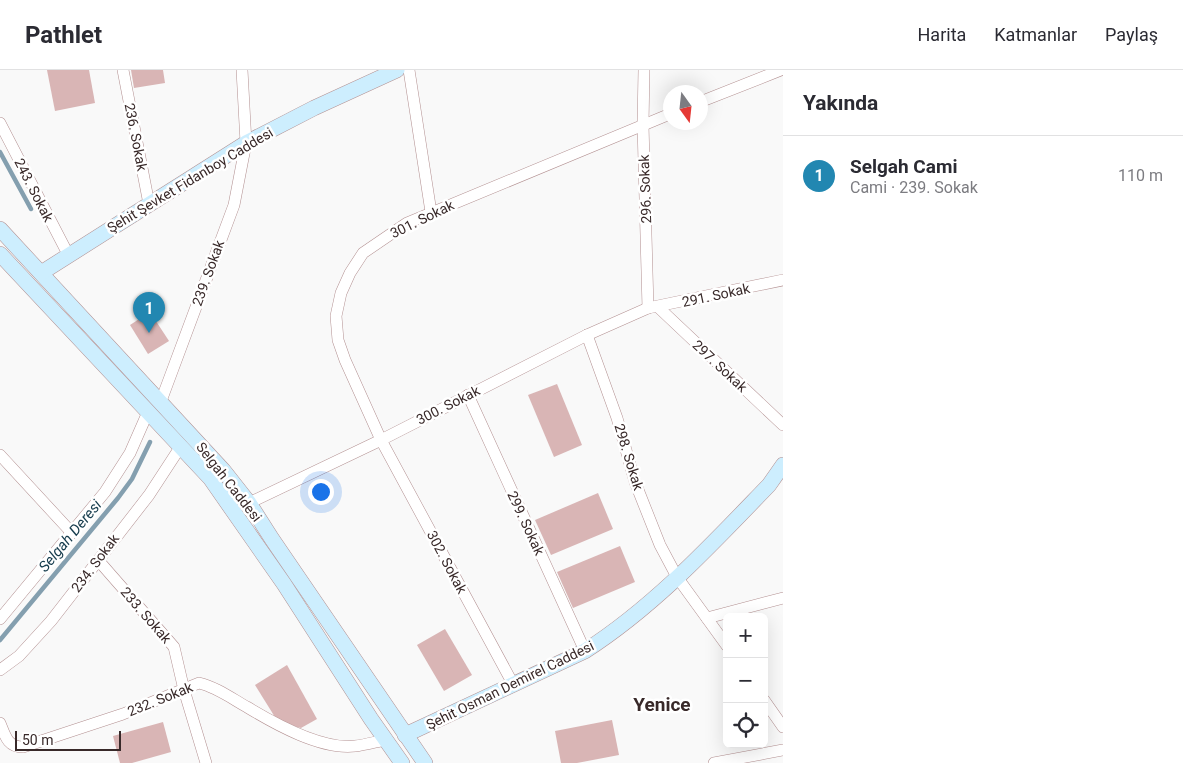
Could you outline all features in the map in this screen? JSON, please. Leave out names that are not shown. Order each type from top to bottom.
[{"type":"main road","name":"Şehit Şevket Fidanboy Caddesi","points":[[41,273],[246,143],[314,108],[397,70]]},
{"type":"main road","name":"Selgah Caddesi","points":[[0,229],[223,470],[249,503],[425,763]]},
{"type":"main road","name":"Selgah Caddesi","points":[[0,254],[210,478],[402,763]]},
{"type":"main road","name":"Şehit Osman Demirel Caddesi","points":[[405,736],[585,651],[636,616],[677,578],[770,484],[783,465]]},
{"type":"street","name":"236. Sokak","points":[[123,70],[149,204]]},
{"type":"street","name":"239. Sokak","points":[[161,401],[234,205],[246,143],[242,70]]},
{"type":"street","points":[[409,70],[431,212]]},
{"type":"street","name":"296. Sokak","points":[[644,70],[643,125],[653,308]]},
{"type":"street","points":[[708,99],[781,70]]},
{"type":"street","name":"301. Sokak","points":[[381,440],[338,340],[336,316],[341,293],[350,273],[363,253],[407,223],[431,212],[663,117]]},
{"type":"street","name":"243. Sokak","points":[[0,124],[69,256]]},
{"type":"street","name":"291. Sokak","points":[[653,308],[783,280]]},
{"type":"street","name":"300. Sokak","points":[[249,503],[381,440],[587,335],[653,308]]},
{"type":"street","name":"297. Sokak","points":[[653,308],[783,425]]},
{"type":"street","name":"298. Sokak","points":[[587,335],[617,418],[635,482],[660,545],[677,578],[723,640]]},
{"type":"street","name":"299. Sokak","points":[[468,395],[585,651]]},
{"type":"street","points":[[0,619],[105,492],[130,453],[148,412]]},
{"type":"street","name":"302. Sokak","points":[[381,440],[513,684]]},
{"type":"street","name":"234. Sokak","points":[[0,670],[19,656],[35,640],[149,495],[181,446]]},
{"type":"street","points":[[0,455],[72,533]]},
{"type":"street","name":"233. Sokak","points":[[98,560],[174,647],[184,690],[206,763]]},
{"type":"street","points":[[707,618],[783,598]]},
{"type":"street","name":"232. Sokak","points":[[0,723],[9,743],[15,747],[23,747],[123,714],[198,683],[220,691],[289,730],[328,743],[354,746],[386,740]]},
{"type":"street","points":[[766,703],[783,727]]},
{"type":"street","points":[[714,763],[783,750]]},
{"type":"building","points":[[47,70],[89,70],[95,103],[55,111]]},
{"type":"building","points":[[131,70],[163,70],[165,83],[134,88]]},
{"type":"building","points":[[150,312],[169,341],[148,354],[130,325]]},
{"type":"building","points":[[557,384],[582,445],[554,457],[528,395]]},
{"type":"building","points":[[598,493],[613,529],[551,555],[535,520]]},
{"type":"building","points":[[620,546],[635,582],[573,608],[557,572]]},
{"type":"building","points":[[445,629],[472,675],[444,691],[417,645]]},
{"type":"building","points":[[287,665],[317,719],[301,728],[278,722],[255,685]]},
{"type":"building","points":[[612,720],[619,755],[577,763],[561,763],[555,731]]},
{"type":"building","points":[[163,722],[171,752],[132,763],[120,763],[113,736]]},
{"type":"waterway","points":[[0,152],[31,209]]},
{"type":"waterway","name":"Selgah Deresi","points":[[0,640],[118,498],[132,479],[150,442]]},
{"type":"place","name":"Selgah Cami","points":[[149,333]]},
{"type":"district","name":"Yenice","points":[[662,704]]}]
